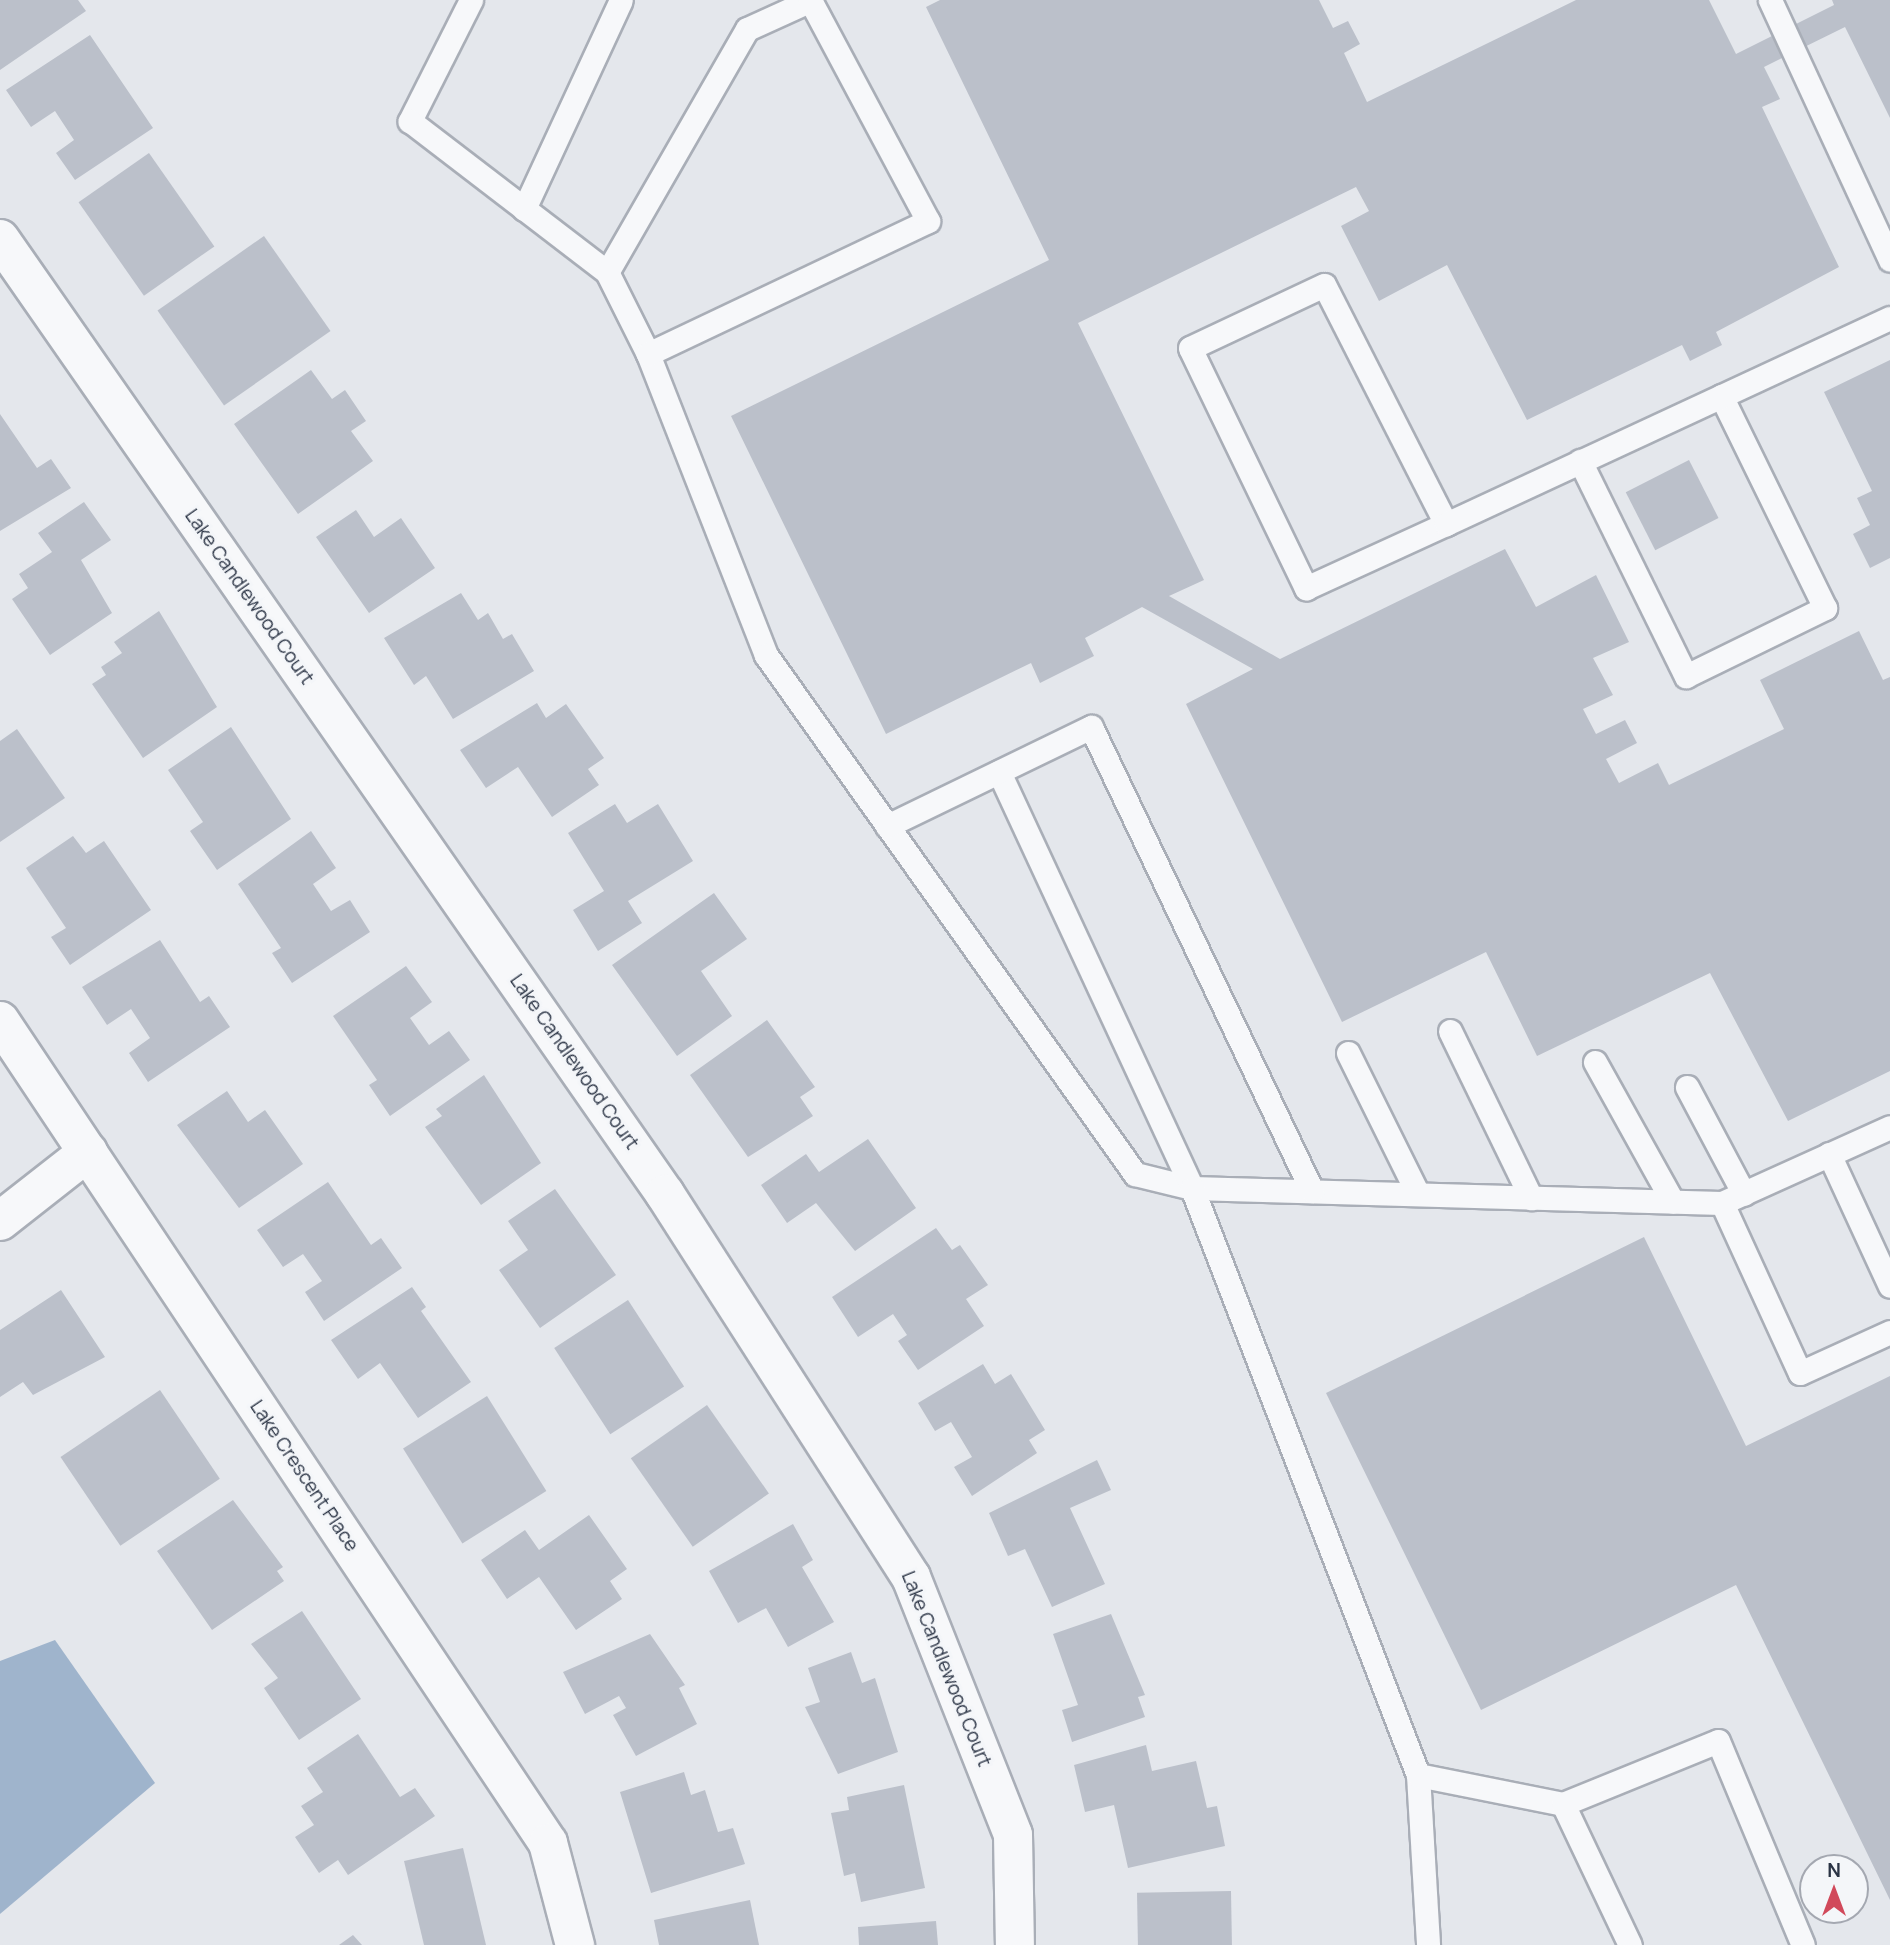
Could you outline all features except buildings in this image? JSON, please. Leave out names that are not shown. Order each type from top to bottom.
[{"type":"street","name":"Lake Candlewood Court","points":[[0,239],[665,1194],[911,1577],[1013,1835],[1015,1945]]},
{"type":"street","name":"Lake Crescent Place","points":[[0,1021],[548,1843],[575,1945]]},
{"type":"street","points":[[0,1221],[89,1152]]},
{"type":"lane","points":[[471,0],[410,121],[607,272],[648,354],[766,655],[1135,1174],[1192,1188],[1722,1203],[1890,1127]]},
{"type":"lane","points":[[524,209],[621,0]]},
{"type":"lane","points":[[607,272],[747,29],[810,0],[928,221],[648,354]]},
{"type":"lane","points":[[1770,0],[1890,260]]},
{"type":"lane","points":[[1446,524],[1324,285],[1190,348],[1306,588],[1446,524],[1890,318]]},
{"type":"lane","points":[[1580,461],[1686,676],[1825,608],[1721,396]]},
{"type":"lane","points":[[887,826],[1091,727],[1312,1191]]},
{"type":"lane","points":[[999,772],[1192,1188],[1418,1775],[1428,1945]]},
{"type":"lane","points":[[1450,1031],[1531,1198]]},
{"type":"lane","points":[[1348,1053],[1418,1194]]},
{"type":"lane","points":[[1595,1062],[1673,1202]]},
{"type":"lane","points":[[1687,1087],[1744,1194]]},
{"type":"lane","points":[[1829,1154],[1890,1286]]},
{"type":"lane","points":[[1722,1203],[1800,1373],[1890,1332]]},
{"type":"lane","points":[[1418,1775],[1563,1804],[1718,1741],[1802,1945]]},
{"type":"lane","points":[[1563,1804],[1630,1945]]},
{"type":"water","points":[[55,1640],[155,1783],[0,1914],[0,1661]]}]
